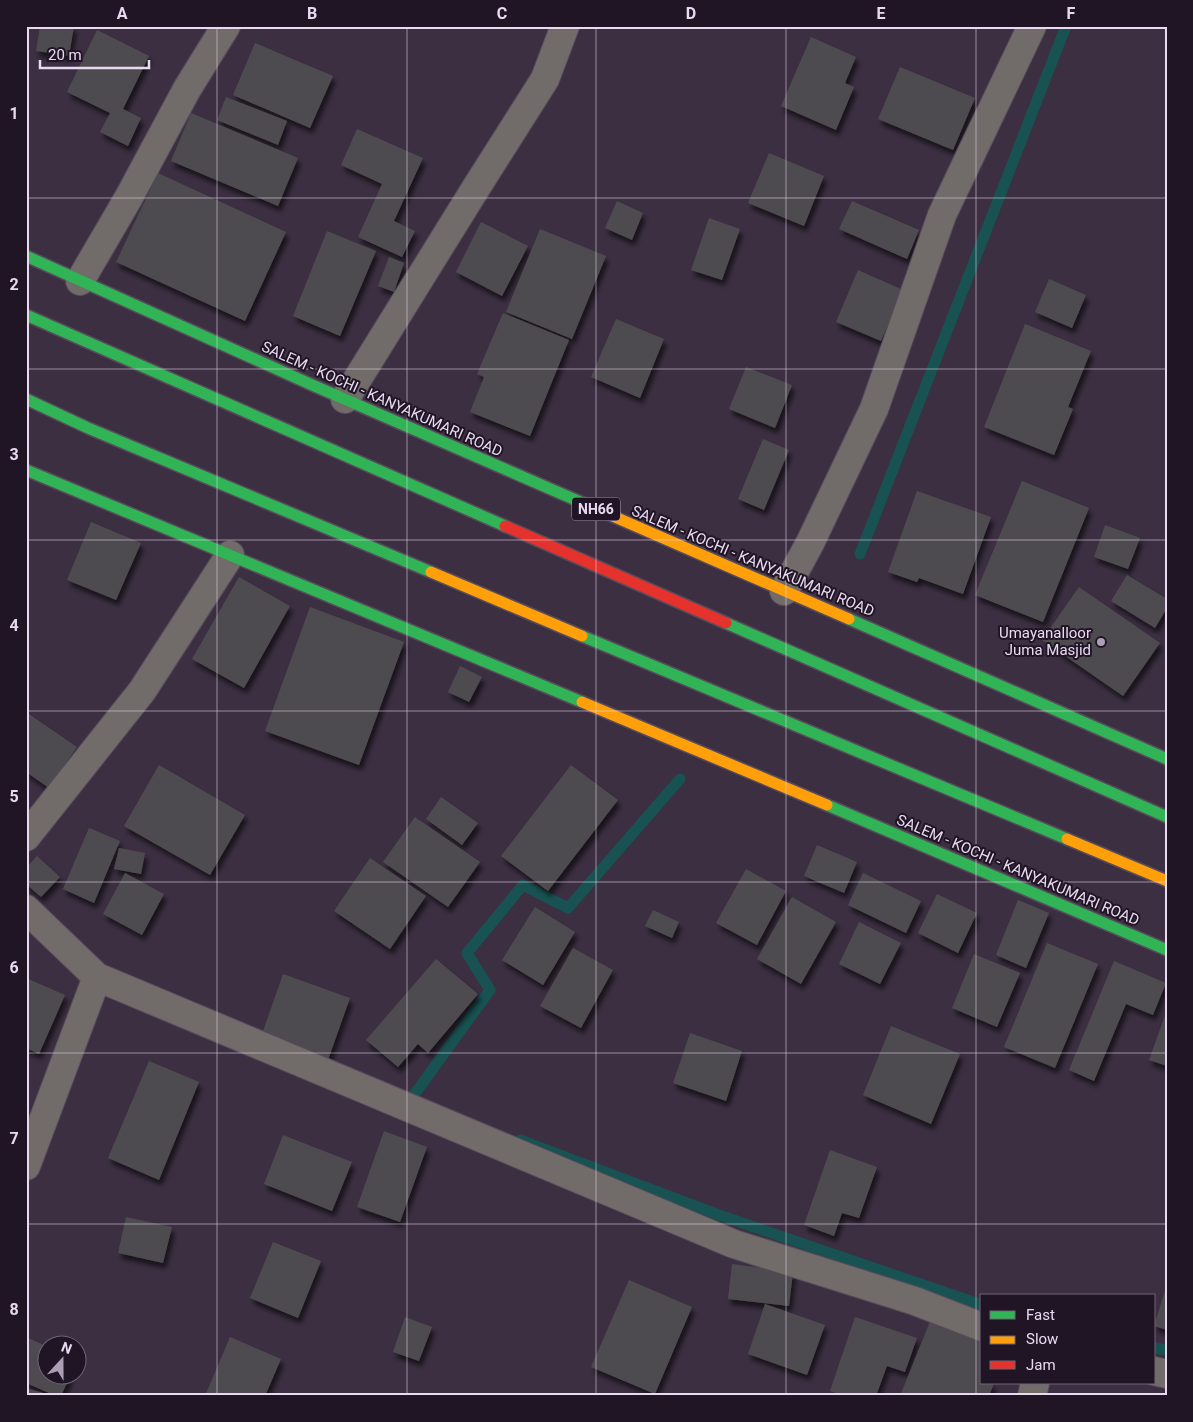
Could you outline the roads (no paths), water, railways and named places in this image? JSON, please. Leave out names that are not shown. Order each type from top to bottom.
[{"type":"highway","name":"SALEM - KOCHI - KANYAKUMARI ROAD","points":[[26,256],[186,330],[1167,759]]},
{"type":"highway","points":[[26,315],[1167,817]]},
{"type":"highway","points":[[26,399],[88,428],[1167,881]]},
{"type":"highway","name":"SALEM - KOCHI - KANYAKUMARI ROAD","points":[[26,470],[923,844],[1167,950]]},
{"type":"street","points":[[80,281],[129,197],[187,89],[226,26]]},
{"type":"street","points":[[345,400],[545,79],[565,26]]},
{"type":"street","points":[[784,591],[810,543],[874,410],[942,215],[1032,26]]},
{"type":"street","points":[[26,838],[142,691],[230,555]]},
{"type":"street","points":[[26,909],[97,977],[734,1244],[915,1302],[980,1326]]},
{"type":"street","points":[[26,1166],[97,977]]},
{"type":"waterway","points":[[860,554],[1066,26]]},
{"type":"waterway","points":[[420,1103],[411,1099],[490,990],[467,953],[523,885],[568,908],[680,779]]},
{"type":"waterway","points":[[520,1140],[719,1215],[980,1304]]},
{"type":"waterway","points":[[1156,1348],[1167,1350]]},
{"type":"place","name":"Umayanalloor Juma Masjid","points":[[1101,642]]}]
